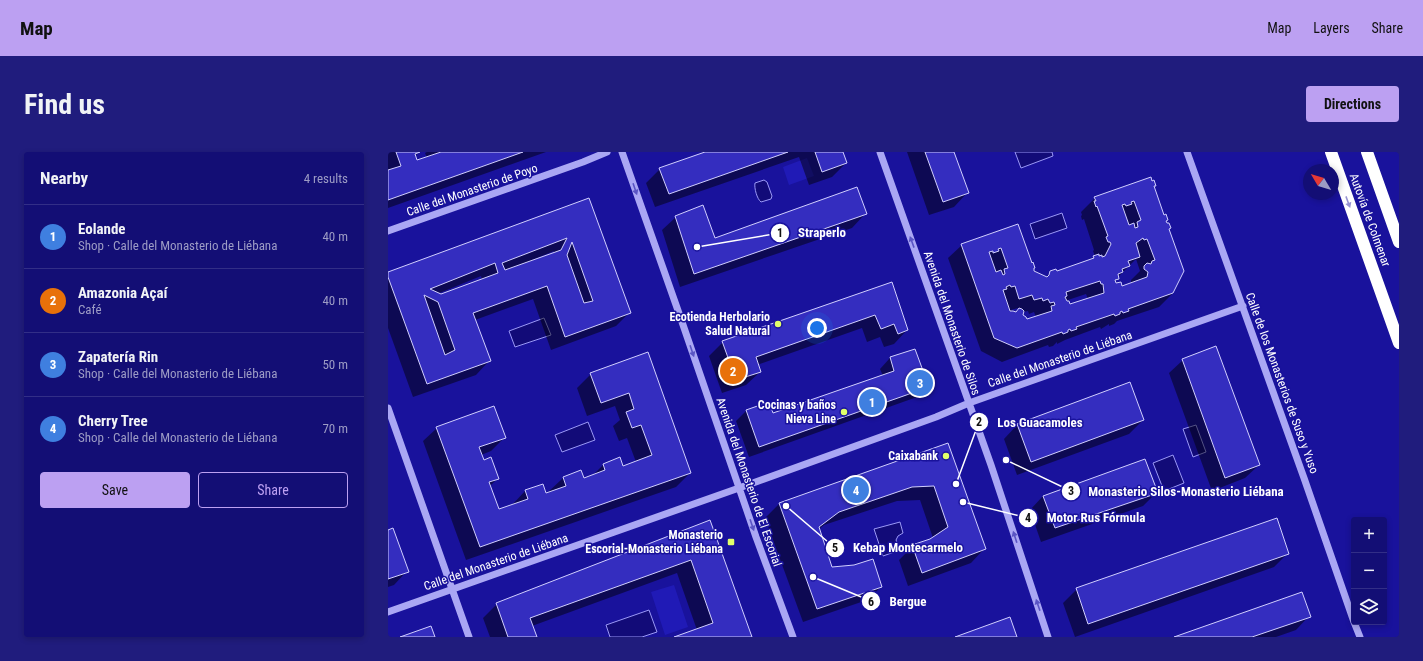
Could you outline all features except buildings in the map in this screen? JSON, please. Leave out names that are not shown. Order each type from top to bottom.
[{"type":"highway","name":"Autovía de Colmenar","points":[[1330,152],[1399,343]]},
{"type":"highway","name":"Autovía de Colmenar","points":[[1367,152],[1399,242]]},
{"type":"street","name":"Calle del Monasterio de Poyo","points":[[388,231],[583,162],[607,152]]},
{"type":"street","name":"Avenida del Monasterio de El Escorial","points":[[622,152],[739,488],[793,637]]},
{"type":"street","name":"Avenida del Monasterio de Silos","points":[[880,152],[1048,637]]},
{"type":"street","name":"Calle de los Monasterios de Suso y Yuso","points":[[1187,152],[1351,613]]},
{"type":"street","name":"Calle del Monasterio de Liébana","points":[[388,612],[739,488],[936,417],[968,403],[1243,306]]},
{"type":"street","points":[[388,408],[451,590],[469,637]]},
{"type":"street","name":"Calle de los Monasterios de Suso y Yuso","points":[[1355,625],[1360,637]]},
{"type":"shaded area","points":[[1015,152],[1052,152],[1053,156],[1021,168]]},
{"type":"shaded area","points":[[807,158],[814,176],[789,185],[783,167]]},
{"type":"shaded area","points":[[764,180],[767,182],[772,196],[771,199],[761,202],[756,193],[755,183]]},
{"type":"shaded area","points":[[1062,213],[1067,228],[1035,239],[1030,224]]},
{"type":"shaded area","points":[[544,318],[551,335],[515,347],[509,331]]},
{"type":"shaded area","points":[[588,422],[595,440],[562,452],[555,435]]},
{"type":"shaded area","points":[[1196,425],[1206,452],[1193,457],[1183,429]]},
{"type":"shaded area","points":[[1173,455],[1184,483],[1164,491],[1153,463]]},
{"type":"shaded area","points":[[900,522],[903,533],[898,536],[896,540],[900,550],[883,556],[874,529]]},
{"type":"shaded area","points":[[674,585],[688,627],[665,635],[651,592]]},
{"type":"shaded area","points":[[649,610],[657,632],[642,637],[610,637],[606,625]]},
{"type":"place","name":"Straperlo","points":[[697,247]]},
{"type":"place","name":"Ecotienda Herbolario Salud Natural","points":[[778,324]]},
{"type":"place","name":"Amazonia Açaí","points":[[733,371]]},
{"type":"place","name":"Zapatería Rin","points":[[920,383]]},
{"type":"place","name":"Eolande","points":[[872,402]]},
{"type":"place","name":"Cocinas y baños Nieva Line","points":[[844,412]]},
{"type":"place","name":"Caixabank","points":[[946,456]]},
{"type":"place","name":"Monasterio Silos-Monasterio Liébana","points":[[1006,460]]},
{"type":"place","name":"Los Guacamoles","points":[[956,484]]},
{"type":"place","name":"Cherry Tree","points":[[856,490]]},
{"type":"place","name":"Motor Rus Fórmula","points":[[963,502]]},
{"type":"place","name":"Kebap Montecarmelo","points":[[786,506]]},
{"type":"place","name":"Monasterio Escorial-Monasterio Liébana","points":[[731,542]]},
{"type":"place","name":"Bergue","points":[[813,577]]}]
